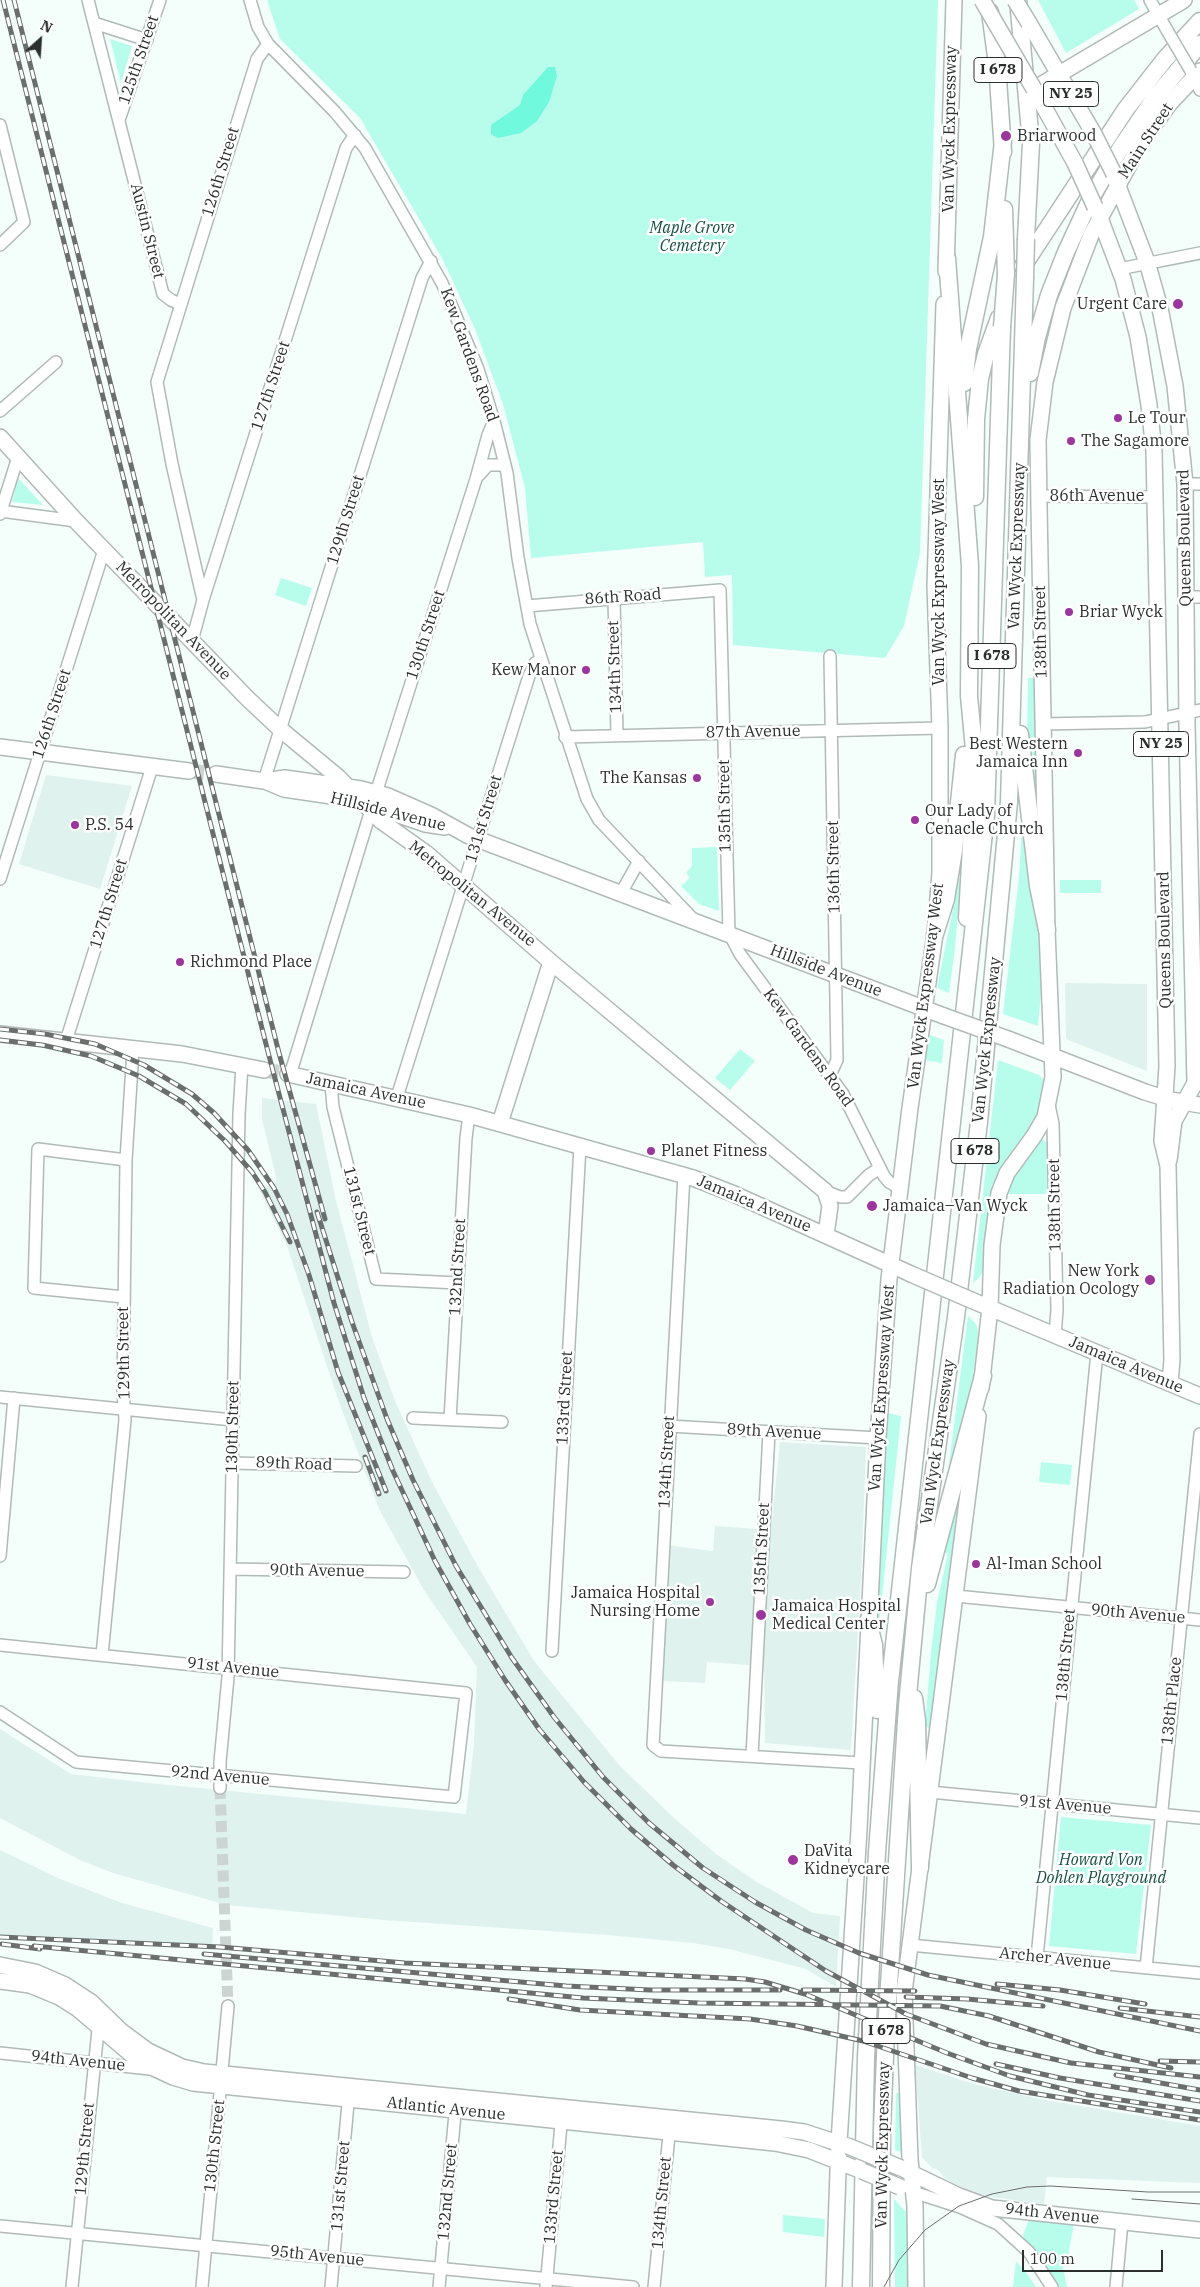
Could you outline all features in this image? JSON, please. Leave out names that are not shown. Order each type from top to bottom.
[{"type":"highway","name":"Van Wyck Expressway","points":[[861,2287],[866,2057],[883,1767],[901,1562],[968,985],[982,858],[987,790],[1002,327],[1006,274],[1002,141],[997,64],[988,0]]},
{"type":"highway","name":"Van Wyck Expressway","points":[[880,2287],[882,2130],[886,2031],[913,1637],[925,1534],[956,1317],[992,993],[1009,802],[1026,239],[1031,143],[1016,0]]},
{"type":"highway","points":[[935,934],[946,899],[954,850],[969,696],[970,566],[977,404],[986,354],[998,319],[1032,251],[1108,134],[1146,82],[1200,22]]},
{"type":"highway","points":[[1020,430],[1043,314],[1060,265],[1080,220],[1100,182],[1134,128],[1171,77],[1200,44]]},
{"type":"highway","points":[[962,450],[967,358],[992,237],[1002,141]]},
{"type":"highway","points":[[947,258],[970,566]]},
{"type":"highway","points":[[1013,662],[1038,886],[1047,930]]},
{"type":"highway","points":[[968,985],[967,893],[974,757],[969,696]]},
{"type":"highway","points":[[913,1637],[983,1376]]},
{"type":"highway","points":[[868,1620],[874,1645],[877,1673],[876,1737],[883,1767]]},
{"type":"highway","points":[[910,1672],[917,1721],[920,1868]]},
{"type":"main road","name":"Van Wyck Expressway","points":[[947,258],[949,127],[954,0]]},
{"type":"main road","name":"Queens Boulevard","points":[[982,0],[1052,120],[1098,212],[1119,269],[1138,337],[1146,385],[1154,452],[1167,1028],[1166,1098],[1162,1141],[1168,1166],[1172,1360],[1170,1383]]},
{"type":"main road","name":"Queens Boulevard","points":[[1016,0],[1048,55],[1054,76],[1094,134],[1116,180],[1147,262],[1171,359],[1192,484],[1195,1083],[1192,1104],[1174,1122],[1173,1142],[1168,1166]]},
{"type":"main road","points":[[1034,89],[1184,0]]},
{"type":"main road","name":"Main Street","points":[[1098,212],[1116,180],[1142,141],[1170,103],[1196,77]]},
{"type":"main road","name":"138th Street","points":[[1053,1057],[1047,930],[1042,724],[1040,422],[1052,347],[1076,270],[1098,212]]},
{"type":"main road","name":"Van Wyck Expressway West","points":[[861,1762],[878,1438],[890,1264],[923,1009],[935,934],[941,834],[940,728],[935,586],[947,258]]},
{"type":"main road","name":"Metropolitan Avenue","points":[[0,437],[76,521],[280,729],[348,787],[381,821],[426,853],[551,962],[825,1190]]},
{"type":"main road","points":[[0,747],[189,771]]},
{"type":"main road","name":"Hillside Avenue","points":[[216,774],[264,780],[285,778],[376,792],[431,814],[454,829]]},
{"type":"main road","name":"Hillside Avenue","points":[[264,780],[284,790],[367,806],[454,829],[923,1009],[1166,1098],[1192,1104]]},
{"type":"main road","points":[[411,819],[407,833],[426,853]]},
{"type":"main road","points":[[500,1123],[551,962]]},
{"type":"main road","points":[[0,1034],[182,1054],[264,1070]]},
{"type":"main road","points":[[990,1308],[992,1258],[999,1193],[1007,1173],[1042,1124],[1049,1104],[1053,1057]]},
{"type":"main road","name":"Jamaica Avenue","points":[[289,1075],[397,1097],[469,1115],[684,1175],[734,1194],[910,1274],[1200,1396]]},
{"type":"main road","points":[[825,1190],[830,1206],[826,1235]]},
{"type":"main road","name":"Van Wyck Expressway","points":[[916,2287],[906,2190],[904,1992],[956,1596],[990,1308]]},
{"type":"main road","points":[[834,2287],[844,2164],[861,1762]]},
{"type":"main road","name":"Atlantic Avenue","points":[[0,1965],[30,1970],[55,1980],[83,1996],[130,2038],[156,2056],[222,2081]]},
{"type":"main road","name":"Atlantic Avenue","points":[[0,1980],[30,1985],[49,1992],[78,2009],[127,2053],[156,2070],[183,2080],[222,2081],[670,2125],[794,2145],[906,2190]]},
{"type":"main road","name":"Atlantic Avenue","points":[[670,2125],[787,2129],[844,2144],[906,2171]]},
{"type":"main road","name":"94th Avenue","points":[[906,2171],[984,2206],[1019,2212],[1200,2230]]},
{"type":"street","name":"Austin Street","points":[[88,0],[163,294],[180,304]]},
{"type":"street","name":"125th Street","points":[[119,120],[160,0]]},
{"type":"street","name":"Kew Gardens Road","points":[[250,0],[258,27],[268,44],[355,135],[375,164],[431,261],[478,369],[494,422],[506,465],[526,606],[565,736],[592,810],[694,920]]},
{"type":"street","points":[[1150,0],[1196,77]]},
{"type":"street","points":[[94,23],[147,40]]},
{"type":"street","name":"126th Street","points":[[180,304],[257,59],[268,44]]},
{"type":"street","points":[[0,125],[24,222],[0,244]]},
{"type":"street","name":"127th Street","points":[[192,641],[203,600],[346,148],[355,135]]},
{"type":"street","points":[[1119,269],[1200,253]]},
{"type":"street","name":"129th Street","points":[[264,780],[422,278],[431,261]]},
{"type":"street","points":[[180,304],[159,369],[156,386],[190,551],[203,600]]},
{"type":"street","points":[[0,411],[56,362]]},
{"type":"street","name":"130th Street","points":[[376,792],[476,479],[488,434],[494,422]]},
{"type":"street","points":[[18,457],[0,512],[76,521]]},
{"type":"street","points":[[476,479],[488,465],[506,465]]},
{"type":"street","name":"86th Avenue","points":[[1039,496],[1155,497]]},
{"type":"street","name":"126th Street","points":[[0,879],[104,550]]},
{"type":"street","name":"86th Road","points":[[526,606],[720,590]]},
{"type":"street","name":"135th Street","points":[[720,590],[729,933]]},
{"type":"street","name":"134th Street","points":[[614,598],[617,735]]},
{"type":"street","name":"136th Street","points":[[830,656],[837,1060],[835,1068],[830,1075]]},
{"type":"street","name":"131st Street","points":[[397,1097],[529,676],[533,667],[541,659]]},
{"type":"street","points":[[1042,724],[1111,724],[1160,720],[1194,711]]},
{"type":"street","name":"87th Avenue","points":[[565,736],[940,728]]},
{"type":"street","name":"127th Street","points":[[66,1041],[152,767]]},
{"type":"street","points":[[289,1075],[367,806]]},
{"type":"street","points":[[621,893],[639,861]]},
{"type":"street","name":"Kew Gardens Road","points":[[729,933],[740,954],[848,1101],[880,1168],[889,1182],[899,1188]]},
{"type":"street","name":"129th Street","points":[[102,1655],[125,1408],[123,1390],[126,1160],[133,1050]]},
{"type":"street","name":"130th Street","points":[[220,1788],[228,1668],[239,1122],[242,1065]]},
{"type":"street","name":"131st Street","points":[[331,1084],[333,1108],[376,1279],[458,1282]]},
{"type":"street","name":"138th Street","points":[[1049,1104],[1053,1124],[1057,1310],[1055,1335]]},
{"type":"street","name":"132nd Street","points":[[450,1420],[466,1138],[469,1115]]},
{"type":"street","name":"133rd Street","points":[[552,1651],[580,1146]]},
{"type":"street","points":[[124,1297],[34,1288],[38,1150],[126,1160]]},
{"type":"street","points":[[825,1190],[840,1197],[847,1197],[869,1175],[880,1168]]},
{"type":"street","name":"134th Street","points":[[684,1175],[653,1732],[655,1748],[661,1751],[752,1756]]},
{"type":"street","name":"138th Street","points":[[1038,1957],[1097,1353]]},
{"type":"street","points":[[0,1397],[233,1420]]},
{"type":"street","points":[[0,1556],[14,1398]]},
{"type":"street","points":[[413,1418],[502,1422]]},
{"type":"street","name":"89th Avenue","points":[[670,1426],[878,1438]]},
{"type":"street","name":"135th Street","points":[[752,1756],[769,1432]]},
{"type":"street","name":"138th Place","points":[[1146,1968],[1200,1434]]},
{"type":"street","name":"89th Road","points":[[232,1462],[356,1466]]},
{"type":"street","name":"90th Avenue","points":[[230,1569],[404,1572]]},
{"type":"street","name":"90th Avenue","points":[[956,1596],[1200,1620]]},
{"type":"street","name":"91st Avenue","points":[[0,1645],[466,1692],[454,1797]]},
{"type":"street","name":"92nd Avenue","points":[[0,1712],[76,1762],[454,1797]]},
{"type":"street","points":[[752,1756],[861,1762]]},
{"type":"street","name":"91st Avenue","points":[[930,1792],[1200,1818]]},
{"type":"street","name":"Archer Avenue","points":[[910,1945],[1200,1974]]},
{"type":"street","name":"130th Street","points":[[202,2287],[228,2006]]},
{"type":"street","name":"129th Street","points":[[72,2287],[100,2011]]},
{"type":"street","name":"94th Avenue","points":[[0,2053],[156,2070]]},
{"type":"street","name":"131st Street","points":[[331,2287],[349,2093]]},
{"type":"street","name":"132nd Street","points":[[439,2287],[456,2103]]},
{"type":"street","name":"133rd Street","points":[[547,2283],[562,2114]]},
{"type":"street","name":"134th Street","points":[[654,2287],[670,2125]]},
{"type":"street","name":"94th Avenue","points":[[906,2190],[960,2207],[998,2224],[1029,2252],[1052,2287]]},
{"type":"street","points":[[1116,2287],[1122,2222]]},
{"type":"street","name":"95th Avenue","points":[[0,2226],[441,2268],[547,2283],[633,2287]]},
{"type":"shaded area","points":[[548,67],[555,67],[557,76],[549,102],[537,121],[521,133],[498,138],[491,134],[491,125],[520,105],[523,95]]},
{"type":"shaded area","name":"P.S. 54","points":[[46,775],[132,786],[100,889],[19,864]]},
{"type":"shaded area","points":[[1065,983],[1147,984],[1147,1071],[1066,1039]]},
{"type":"shaded area","points":[[262,1098],[316,1104],[336,1201],[372,1337],[395,1401],[432,1482],[477,1565],[534,1661],[619,1765],[675,1819],[716,1854],[755,1881],[813,1913],[840,1916],[836,1987],[806,1969],[729,1949],[693,1943],[608,1935],[384,1920],[227,1905],[113,1873],[80,1860],[0,1818],[0,1729],[71,1774],[466,1814],[474,1744],[477,1667],[424,1590],[379,1509],[338,1399],[287,1246],[260,1191],[277,1181],[262,1119]]},
{"type":"shaded area","name":"Jamaica Hospital Medical Center","points":[[780,1442],[866,1447],[861,1579],[851,1750],[765,1743],[764,1666],[707,1662],[705,1683],[661,1681],[666,1545],[713,1551],[715,1526],[771,1530]]},
{"type":"shaded area","points":[[0,1850],[60,1879],[122,1903],[213,1928],[212,1950],[132,1942],[0,1936]]},
{"type":"shaded area","points":[[915,2065],[977,2085],[1045,2100],[1200,2126],[1200,2183],[1047,2177],[1044,2204],[998,2198],[971,2192],[944,2178],[937,2169],[932,2168],[922,2157]]},
{"type":"green space","name":"Maple Grove Cemetery","points":[[267,0],[938,0],[920,553],[904,626],[885,658],[733,645],[732,575],[705,577],[703,542],[531,558],[525,488],[503,404],[475,329],[442,258],[360,118],[280,39]]},
{"type":"green space","points":[[1038,0],[1134,0],[1139,9],[1066,53]]},
{"type":"green space","points":[[110,39],[132,46],[121,83]]},
{"type":"green space","points":[[18,478],[43,505],[12,502]]},
{"type":"green space","points":[[281,578],[312,588],[306,606],[275,595]]},
{"type":"green space","points":[[1028,678],[1036,678],[1037,789],[1035,796],[1027,745]]},
{"type":"green space","points":[[1023,812],[1044,961],[1038,1026],[1003,1014],[1019,877]]},
{"type":"green space","points":[[717,847],[719,911],[699,904],[681,886],[690,878],[686,873],[692,866],[692,848]]},
{"type":"green space","points":[[961,878],[949,993],[937,988],[959,879]]},
{"type":"green space","points":[[1060,880],[1101,880],[1101,893],[1060,893]]},
{"type":"green space","points":[[930,1035],[944,1040],[942,1063],[925,1060]]},
{"type":"green space","points":[[740,1049],[755,1061],[730,1090],[715,1078]]},
{"type":"green space","points":[[998,1060],[1039,1075],[1045,1081],[1040,1109],[1031,1131],[998,1173],[992,1186],[983,1271],[973,1283]]},
{"type":"green space","points":[[1042,1139],[1047,1143],[1049,1194],[1006,1194],[1010,1181]]},
{"type":"green space","points":[[968,1316],[976,1324],[978,1332],[971,1393],[943,1511]]},
{"type":"green space","points":[[887,1413],[901,1416],[878,1635],[876,1635]]},
{"type":"green space","points":[[1041,1462],[1072,1465],[1070,1485],[1039,1482]]},
{"type":"green space","points":[[961,1468],[966,1474],[932,1731],[925,1725],[931,1653],[937,1603],[948,1553],[943,1553]]},
{"type":"green space","name":"Howard Von Dohlen Playground","points":[[1061,1817],[1151,1825],[1136,1954],[1049,1946]]},
{"type":"green space","points":[[896,2093],[899,2093],[902,2152],[895,2150]]},
{"type":"green space","points":[[894,2199],[906,2212],[909,2238],[910,2287],[895,2287]]},
{"type":"green space","points":[[783,2215],[825,2219],[824,2237],[783,2232]]},
{"type":"green space","points":[[1029,2219],[1074,2223],[1067,2262],[1062,2263],[1067,2287],[1056,2287],[1025,2241],[1023,2235]]},
{"type":"green space","points":[[1016,2261],[1028,2275],[1036,2287],[1013,2287]]},
{"type":"tunnel","points":[[189,771],[216,774]]},
{"type":"tunnel","points":[[264,1070],[288,1074]]},
{"type":"tunnel","points":[[220,1788],[228,2006]]},
{"type":"tram line","points":[[884,2287],[899,2260],[925,2230],[959,2206],[992,2194],[1027,2187],[1050,2186],[1148,2192],[1200,2192]]},
{"type":"tram line","points":[[1132,2199],[1200,2204]]},
{"type":"railway","points":[[3,0],[268,1052],[334,1303],[364,1398],[393,1471],[435,1561],[470,1624],[505,1680],[539,1729],[584,1782],[631,1829],[673,1865],[721,1901],[826,1971],[906,2014],[986,2044],[1071,2063],[1200,2077]]},
{"type":"railway","points":[[14,0],[279,1053],[325,1219]]},
{"type":"railway","points":[[0,1029],[45,1034],[95,1044],[144,1065],[192,1094],[214,1113],[248,1150],[274,1188],[287,1214],[309,1275],[338,1372],[386,1491]]},
{"type":"railway","points":[[0,1040],[42,1045],[91,1056],[139,1076],[186,1104],[225,1141],[252,1172],[265,1192],[290,1242]]},
{"type":"railway","points":[[317,1212],[352,1322],[387,1419],[413,1480],[456,1566],[512,1658],[554,1717],[603,1777],[649,1823],[703,1868],[755,1902],[806,1930],[859,1953],[928,1975],[1200,2031]]},
{"type":"railway","points":[[365,1457],[379,1494]]},
{"type":"railway","points":[[0,1937],[220,1947],[405,1963],[745,1979],[765,1982],[805,1994],[947,2053],[1010,2076],[1088,2095],[1200,2112]]},
{"type":"railway","points":[[2,1944],[40,1949]]},
{"type":"railway","points":[[34,1946],[583,1998],[699,2003],[940,2006],[989,2016],[1099,2052],[1171,2068]]},
{"type":"railway","points":[[204,1954],[566,1986],[650,1990],[780,1990]]},
{"type":"railway","points":[[997,1984],[1060,1990],[1145,2004]]},
{"type":"railway","points":[[803,1990],[915,1991]]},
{"type":"railway","points":[[906,1997],[967,1999],[1043,2006]]},
{"type":"railway","points":[[509,1999],[580,2010],[750,2019],[797,2026],[863,2041],[972,2078],[1019,2091],[1200,2120]]},
{"type":"railway","points":[[1120,2008],[1200,2017]]},
{"type":"railway","points":[[1160,2061],[1200,2062]]},
{"type":"railway","points":[[996,2064],[1060,2078],[1200,2101]]},
{"type":"railway","points":[[1116,2075],[1200,2090]]},
{"type":"place","name":"Briarwood","points":[[1006,136]]},
{"type":"place","name":"Urgent Care","points":[[1178,304]]},
{"type":"place","name":"Le Tour","points":[[1118,418]]},
{"type":"place","name":"The Sagamore","points":[[1071,441]]},
{"type":"place","name":"Briar Wyck","points":[[1069,612]]},
{"type":"place","name":"Kew Manor","points":[[586,670]]},
{"type":"place","name":"Best Western Jamaica Inn","points":[[1078,753]]},
{"type":"place","name":"The Kansas","points":[[697,778]]},
{"type":"place","name":"Our Lady of Cenacle Church","points":[[915,820]]},
{"type":"place","name":"P.S. 54","points":[[75,825]]},
{"type":"place","name":"Richmond Place","points":[[180,962]]},
{"type":"place","name":"Planet Fitness","points":[[651,1151]]},
{"type":"place","name":"Jamaica–Van Wyck","points":[[872,1206]]},
{"type":"place","name":"New York Radiation Ocology","points":[[1150,1280]]},
{"type":"place","name":"Al-Iman School","points":[[976,1564]]},
{"type":"place","name":"Jamaica Hospital Nursing Home","points":[[710,1602]]},
{"type":"place","name":"Jamaica Hospital Medical Center","points":[[761,1615]]},
{"type":"place","name":"DaVita Kidneycare","points":[[793,1860]]}]
